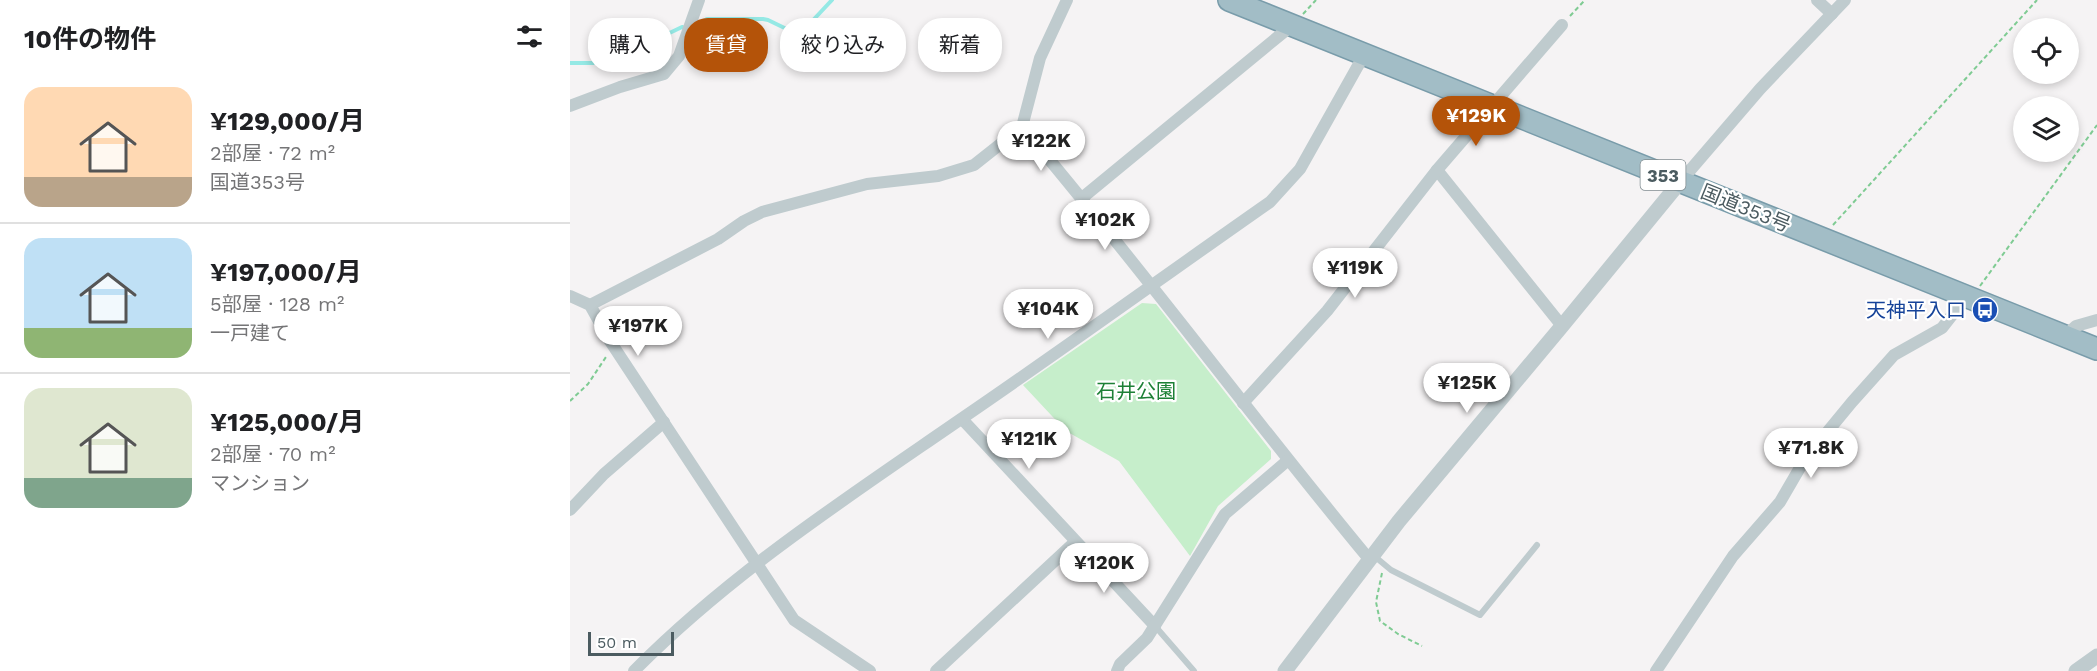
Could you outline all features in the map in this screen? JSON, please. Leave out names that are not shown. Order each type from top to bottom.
[{"type":"highway","name":"国道353号","points":[[1229,0],[2097,349]]},
{"type":"street","points":[[570,106],[620,87],[664,74],[678,56],[699,0]]},
{"type":"street","points":[[590,306],[718,239],[762,212],[879,181],[938,176],[974,165],[985,158],[1022,127],[1040,57],[1067,0]]},
{"type":"street","points":[[1817,0],[1832,14]]},
{"type":"street","points":[[1285,671],[1680,182],[1760,89],[1845,0]]},
{"type":"street","points":[[1082,198],[1286,32],[1290,25]]},
{"type":"street","points":[[1243,403],[1327,311],[1437,170],[1562,25]]},
{"type":"street","points":[[634,671],[664,640],[756,564],[842,501],[1270,202],[1300,169],[1364,55]]},
{"type":"street","points":[[1022,127],[1082,198],[1287,460],[1375,559]]},
{"type":"street","points":[[1437,170],[1562,326]]},
{"type":"street","points":[[570,296],[590,306],[610,341],[794,620],[870,671]]},
{"type":"street","points":[[1656,671],[1733,556],[1780,502],[1805,459],[1852,402],[1894,355],[1942,328],[1969,297]]},
{"type":"street","points":[[2065,336],[2076,326],[2097,320]]},
{"type":"street","points":[[962,419],[1155,626]]},
{"type":"street","points":[[570,510],[604,474],[664,422]]},
{"type":"street","points":[[1117,671],[1120,664],[1147,638],[1225,514],[1287,460]]},
{"type":"street","points":[[936,671],[1075,542]]},
{"type":"street","points":[[2076,671],[2097,656]]},
{"type":"lane","points":[[1375,559],[1391,570],[1480,615],[1537,545]]},
{"type":"lane","points":[[1155,626],[1194,671]]},
{"type":"path","points":[[1562,25],[1585,0]]},
{"type":"path","points":[[1821,238],[2037,0]]},
{"type":"path","points":[[1969,297],[2097,125]]},
{"type":"path","points":[[570,401],[588,384],[602,366],[610,341]]},
{"type":"path","points":[[1375,559],[1376,602],[1380,621],[1398,634],[1422,646]]},
{"type":"green space","name":"石井公園","points":[[1142,303],[1156,304],[1271,451],[1271,459],[1218,506],[1190,556],[1119,461],[1066,431],[1023,385]]},
{"type":"waterway","points":[[768,20],[797,34],[801,33],[832,0]]},
{"type":"waterway","points":[[570,63],[593,63],[630,52],[684,28]]},
{"type":"place","name":"天神平入口","points":[[1985,310]]}]
